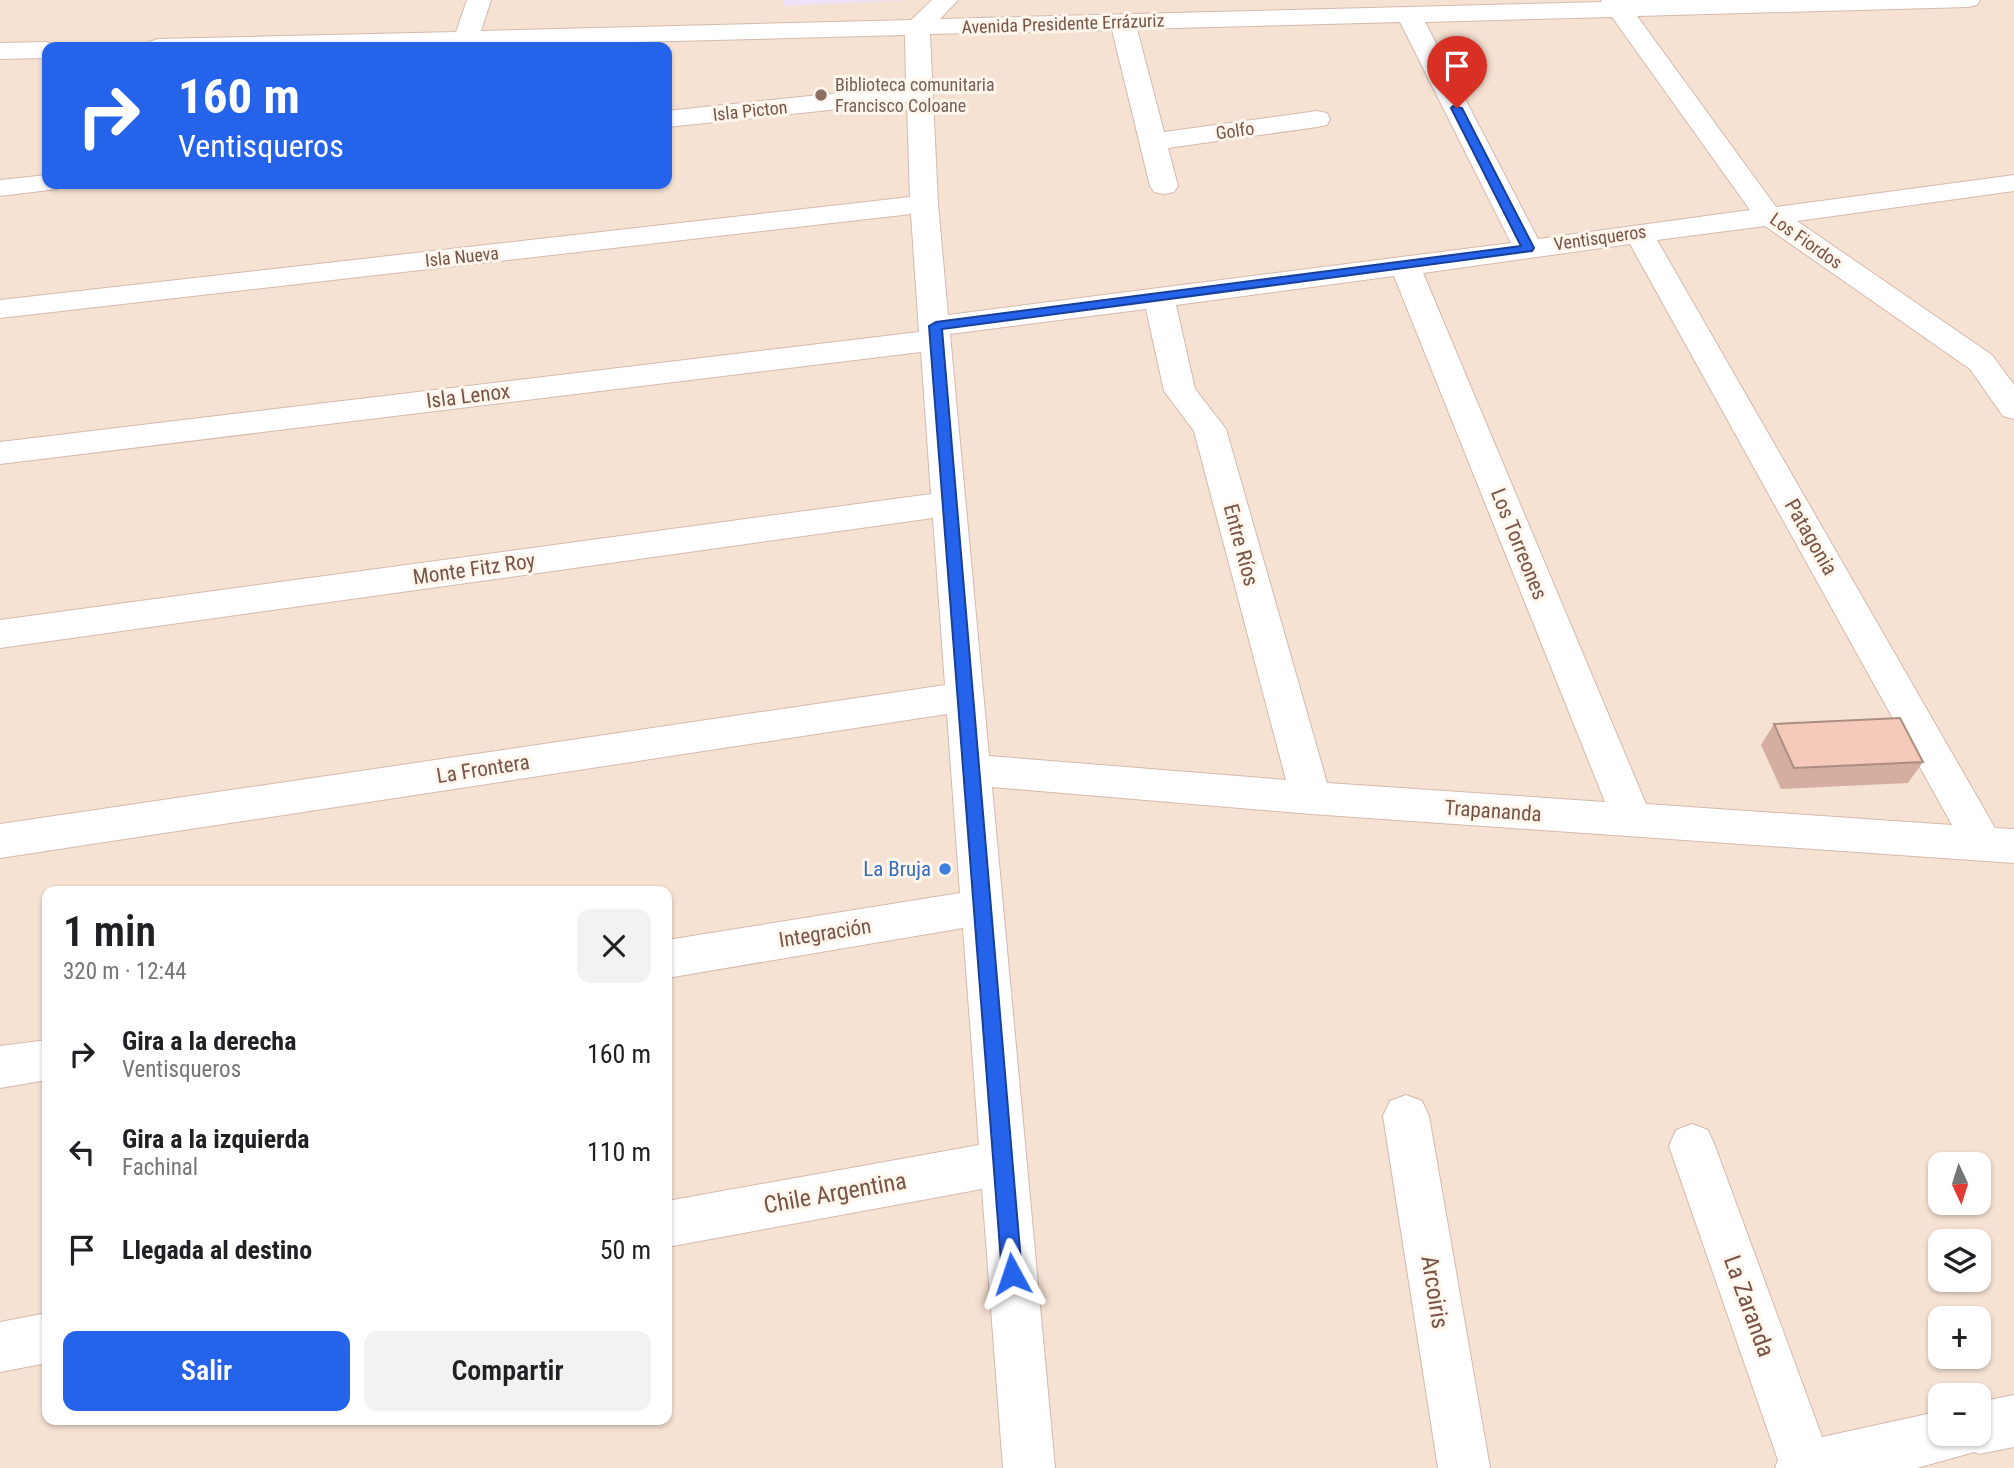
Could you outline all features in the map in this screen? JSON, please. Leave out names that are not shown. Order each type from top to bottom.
[{"type":"street","points":[[466,39],[479,0]]},
{"type":"street","points":[[946,0],[917,28],[924,204],[948,505],[967,696],[1029,1468]]},
{"type":"street","name":"Avenida Presidente Errázuriz","points":[[350,42],[1409,15],[1616,5],[1968,0]]},
{"type":"street","name":"Los Fiordos","points":[[1616,5],[1767,214],[1981,362],[2014,408]]},
{"type":"street","points":[[1409,15],[1528,248]]},
{"type":"street","points":[[1123,22],[1164,186]]},
{"type":"street","points":[[0,51],[42,50]]},
{"type":"street","name":"Isla Picton","points":[[672,118],[918,93]]},
{"type":"street","name":"Golfo","points":[[1153,142],[1317,120]]},
{"type":"street","name":"Ventisqueros","points":[[936,333],[1159,298],[1767,214],[2014,183]]},
{"type":"street","points":[[0,188],[42,184]]},
{"type":"street","name":"Isla Nueva","points":[[0,309],[924,204]]},
{"type":"street","name":"Patagonia","points":[[1638,232],[1999,844]]},
{"type":"street","name":"Los Torreones","points":[[1405,266],[1633,821]]},
{"type":"street","name":"Entre Ríos","points":[[1159,298],[1180,391],[1210,429],[1311,798]]},
{"type":"street","name":"Isla Lenox","points":[[0,453],[936,333]]},
{"type":"street","name":"Monte Fitz Roy","points":[[0,634],[948,505]]},
{"type":"street","name":"La Frontera","points":[[0,841],[967,696]]},
{"type":"street","name":"Trapananda","points":[[972,770],[1311,798],[1999,844]]},
{"type":"street","name":"Integración","points":[[672,957],[984,907]]},
{"type":"street","points":[[0,1068],[42,1061]]},
{"type":"street","name":"Arcoiris","points":[[1406,1116],[1464,1468]]},
{"type":"street","name":"La Zaranda","points":[[1692,1146],[1804,1467]]},
{"type":"street","name":"Chile Argentina","points":[[672,1223],[1003,1163]]},
{"type":"street","points":[[0,1347],[42,1339]]},
{"type":"street","points":[[1991,1426],[2014,1421]]},
{"type":"street","points":[[1804,1467],[1928,1440]]},
{"type":"shaded area","points":[[0,0],[2014,0],[2014,1468],[0,1468]]},
{"type":"shaded area","points":[[784,0],[906,0],[783,6]]},
{"type":"building","points":[[1900,718],[1923,762],[1794,768],[1774,724]]},
{"type":"place","name":"Biblioteca comunitaria Francisco Coloane","points":[[821,95]]},
{"type":"place","name":"La Bruja","points":[[945,869]]},
{"type":"route","points":[[1012,1274],[967,696],[948,505],[936,326],[1528,248],[1457,108]]}]
